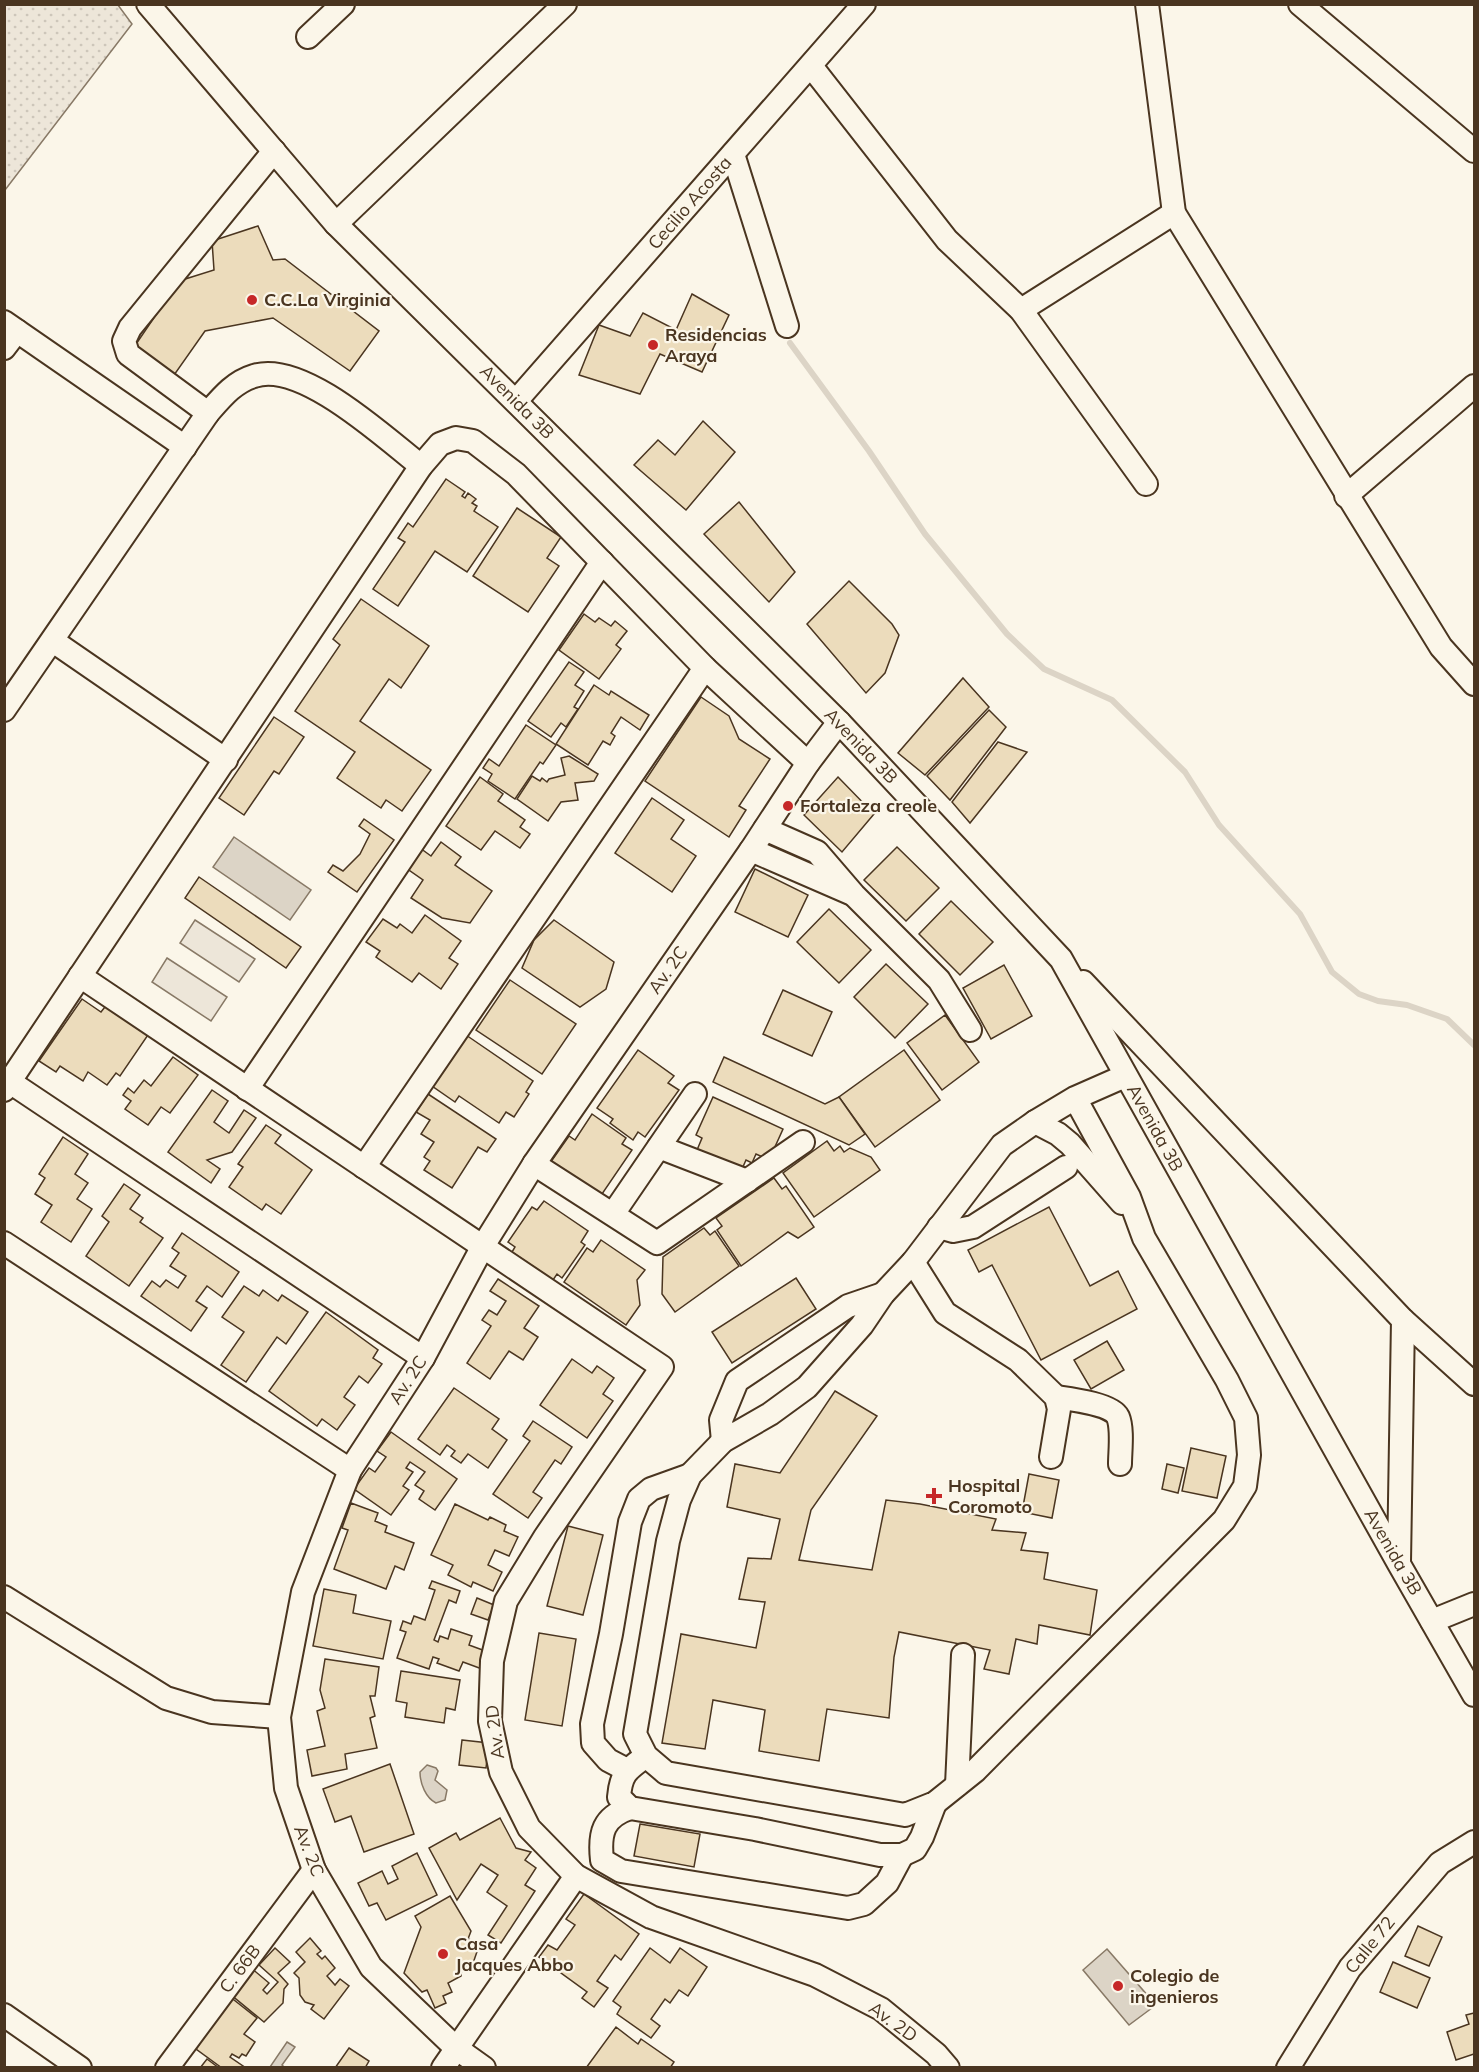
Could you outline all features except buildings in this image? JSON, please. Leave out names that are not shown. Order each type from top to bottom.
[{"type":"street","name":"Avenida 3B","points":[[148,4],[336,224],[839,722],[1061,959],[1474,1695]]},
{"type":"street","points":[[308,38],[343,4]]},
{"type":"street","points":[[336,224],[565,4]]},
{"type":"street","name":"Cecilio Acosta","points":[[516,402],[864,4]]},
{"type":"street","points":[[1147,4],[1174,213],[1346,496],[1442,647],[1474,684]]},
{"type":"street","points":[[1300,4],[1474,151]]},
{"type":"street","points":[[811,66],[947,240],[1022,310],[1146,484]]},
{"type":"street","points":[[208,413],[128,354],[124,342],[130,328],[274,152]]},
{"type":"street","points":[[733,154],[787,326]]},
{"type":"street","points":[[1022,310],[1174,213]]},
{"type":"street","points":[[9,334],[185,447]]},
{"type":"street","points":[[4,710],[208,413],[231,387],[256,375],[283,375],[316,388],[345,406],[421,466]]},
{"type":"street","points":[[1346,496],[1474,386]]},
{"type":"street","points":[[423,1358],[7,1086],[421,466],[440,444],[456,438],[473,441],[516,474],[705,668],[808,763]]},
{"type":"street","points":[[247,1089],[602,562]]},
{"type":"street","points":[[53,641],[226,760]]},
{"type":"street","points":[[364,1167],[705,668]]},
{"type":"street","name":"Av. 2C","points":[[484,2067],[456,2048],[371,1967],[314,1870],[286,1788],[279,1717],[303,1592],[350,1470],[423,1358],[483,1246],[534,1164],[751,850],[808,763],[839,722]]},
{"type":"street","points":[[765,829],[817,852],[854,895],[939,980],[970,1030]]},
{"type":"street","points":[[751,850],[854,895]]},
{"type":"street","points":[[1061,959],[1403,1320],[1474,1384]]},
{"type":"street","points":[[80,976],[483,1246]]},
{"type":"street","points":[[1075,1098],[1129,1197],[1144,1238],[1227,1380],[1246,1418],[1250,1455],[1245,1486],[1224,1520],[975,1771],[935,1803],[905,1815],[666,1773],[646,1756],[635,1734],[668,1541],[679,1500],[690,1475],[723,1441],[770,1413],[807,1387],[862,1325],[883,1294],[913,1262],[1002,1145],[1075,1098],[1125,1076]]},
{"type":"street","points":[[613,1214],[694,1094]]},
{"type":"street","points":[[1035,1122],[1058,1134],[1070,1144],[1138,1223]]},
{"type":"street","points":[[534,1164],[657,1243],[803,1142]]},
{"type":"street","points":[[659,1147],[747,1181]]},
{"type":"street","points":[[939,1227],[953,1231],[973,1227],[1066,1167]]},
{"type":"street","points":[[4,1243],[350,1470]]},
{"type":"street","name":"Av. 2D","points":[[483,1246],[662,1367],[545,1537],[506,1601],[492,1661],[490,1721],[501,1772],[529,1828],[576,1876],[651,1917],[815,1975],[872,2004],[936,2054],[948,2067]]},
{"type":"street","points":[[913,1262],[945,1314],[1018,1360],[1056,1397],[1059,1409],[1051,1457]]},
{"type":"street","points":[[723,1441],[721,1420],[737,1382],[848,1306],[883,1294]]},
{"type":"street","points":[[1399,1564],[1403,1320]]},
{"type":"street","points":[[1056,1397],[1097,1405],[1113,1411],[1118,1416],[1121,1438],[1120,1464]]},
{"type":"street","points":[[627,1770],[608,1760],[593,1743],[592,1724],[611,1634],[630,1522],[639,1499],[651,1489],[690,1475]]},
{"type":"street","points":[[4,1597],[166,1698],[212,1712],[279,1717]]},
{"type":"street","points":[[1432,1621],[1474,1604]]},
{"type":"street","points":[[957,1785],[963,1654]]},
{"type":"street","points":[[630,1808],[619,1797],[621,1782],[627,1770],[646,1756]]},
{"type":"street","points":[[902,1855],[887,1883],[864,1904],[848,1908],[621,1871],[602,1860],[600,1840],[608,1822],[617,1812],[630,1808],[755,1829],[880,1855],[902,1855],[915,1849],[935,1803]]},
{"type":"street","name":"Calle 72","points":[[1288,2067],[1350,1968],[1440,1863],[1474,1842]]},
{"type":"street","name":"C. 66B","points":[[167,2067],[314,1870]]},
{"type":"street","points":[[442,2067],[576,1876]]},
{"type":"street","points":[[4,2015],[80,2067]]},
{"type":"shaded area","points":[[5,4],[118,5],[132,24],[5,190]]},
{"type":"shaded area","points":[[234,837],[311,890],[290,920],[213,867]]},
{"type":"shaded area","points":[[195,920],[255,959],[239,982],[180,943]]},
{"type":"shaded area","points":[[167,958],[227,997],[211,1021],[152,982]]},
{"type":"shaded area","points":[[427,1765],[438,1771],[435,1780],[447,1790],[445,1800],[436,1803],[424,1790],[420,1772]]},
{"type":"shaded area","points":[[1107,1949],[1156,2005],[1129,2025],[1083,1970]]},
{"type":"shaded area","points":[[287,2042],[295,2047],[282,2065],[284,2067],[270,2067]]},
{"type":"waterway","points":[[790,343],[869,451],[925,534],[1007,634],[1044,669],[1112,700],[1185,772],[1219,825],[1300,914],[1332,972],[1359,994],[1378,1001],[1407,1005],[1447,1019],[1474,1045]]},
{"type":"place","name":"C.C.La Virginia","points":[[252,300]]},
{"type":"place","name":"Residencias Araya","points":[[653,345]]},
{"type":"place","name":"Fortaleza creole","points":[[788,806]]},
{"type":"place","name":"Hospital Coromoto","points":[[934,1496]]},
{"type":"place","name":"Casa Jacques Abbo","points":[[443,1954]]},
{"type":"place","name":"Colegio de ingenieros","points":[[1118,1986]]}]
